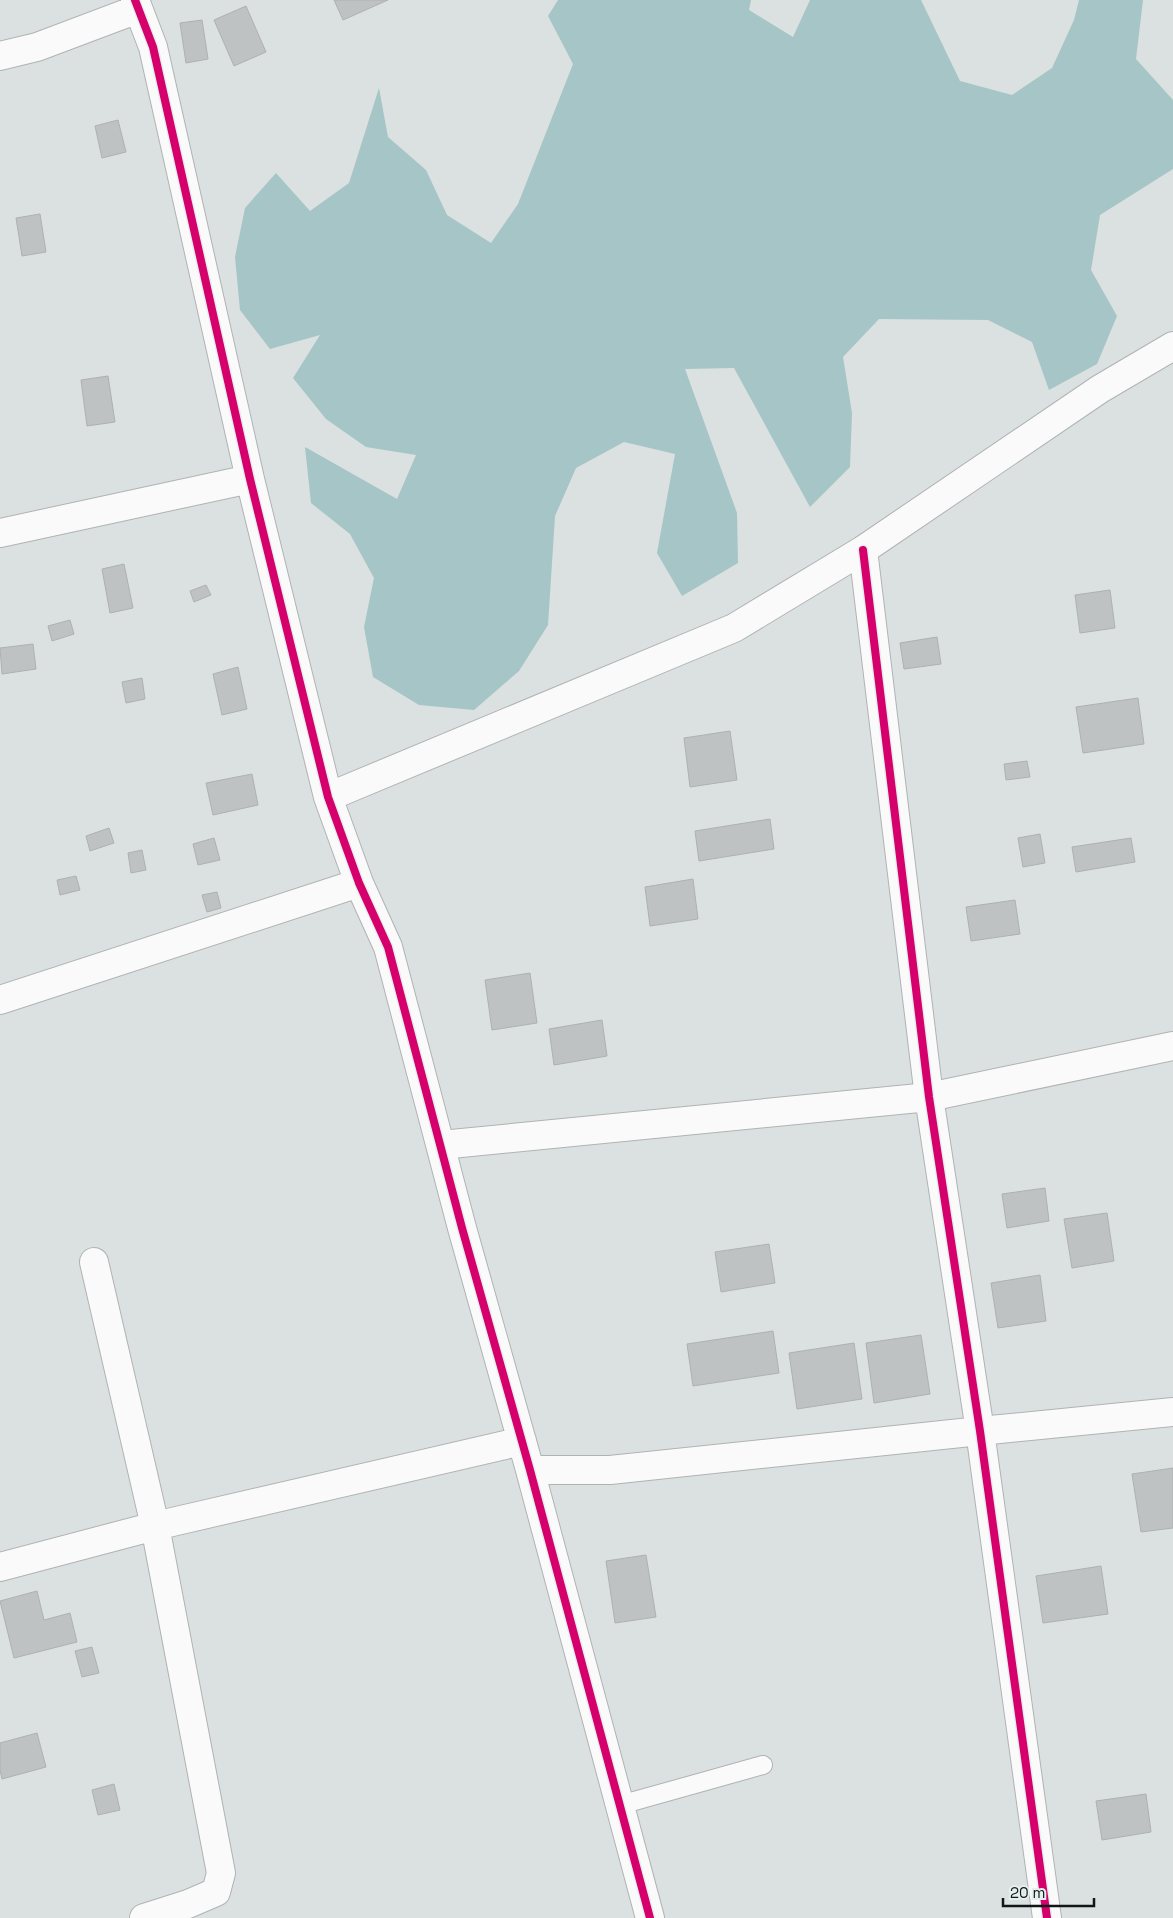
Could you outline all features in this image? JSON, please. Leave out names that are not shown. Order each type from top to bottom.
[{"type":"street","points":[[0,56],[37,47],[136,5],[153,47],[250,479],[328,797],[359,883],[388,947],[462,1228],[530,1470],[650,1918]]},
{"type":"street","points":[[328,797],[734,628],[863,550],[1100,389],[1173,346]]},
{"type":"street","points":[[0,533],[250,479]]},
{"type":"street","points":[[863,550],[929,1097],[980,1431],[1046,1918]]},
{"type":"street","points":[[0,1000],[359,883]]},
{"type":"street","points":[[441,1145],[929,1097],[1173,1046]]},
{"type":"street","points":[[94,1262],[155,1526],[221,1873],[216,1892],[188,1904],[144,1918]]},
{"type":"street","points":[[530,1470],[610,1470],[1173,1412]]},
{"type":"street","points":[[0,1568],[155,1526],[522,1441]]},
{"type":"lane","points":[[620,1805],[763,1765]]},
{"type":"shaded area","points":[[558,0],[751,0],[749,10],[793,37],[810,0],[921,0],[960,81],[1012,95],[1052,68],[1074,20],[1079,0],[1143,0],[1136,59],[1173,100],[1173,169],[1100,215],[1091,270],[1117,316],[1097,364],[1049,390],[1032,342],[988,320],[879,319],[843,357],[852,413],[850,467],[810,507],[734,368],[685,369],[737,513],[738,563],[682,596],[657,553],[675,454],[624,442],[576,468],[555,516],[548,625],[519,671],[474,710],[419,705],[373,677],[364,627],[374,578],[350,534],[311,503],[305,447],[397,499],[416,455],[366,447],[326,419],[293,378],[320,335],[270,349],[240,310],[235,257],[245,208],[276,173],[310,211],[349,183],[379,88],[388,137],[426,170],[447,215],[491,243],[518,204],[573,64],[548,16]]},
{"type":"building","points":[[334,0],[388,0],[343,20]]},
{"type":"building","points":[[246,6],[266,52],[234,66],[214,20]]},
{"type":"building","points":[[202,20],[208,59],[186,63],[180,23]]},
{"type":"building","points":[[118,120],[126,152],[102,158],[95,126]]},
{"type":"building","points":[[40,214],[46,252],[22,256],[16,218]]},
{"type":"building","points":[[108,376],[115,422],[87,426],[81,380]]},
{"type":"building","points":[[124,564],[133,608],[110,613],[102,569]]},
{"type":"building","points":[[206,585],[211,595],[194,602],[190,591]]},
{"type":"building","points":[[1110,590],[1115,628],[1080,633],[1075,595]]},
{"type":"building","points":[[70,620],[74,634],[52,641],[48,626]]},
{"type":"building","points":[[937,637],[941,664],[904,669],[900,643]]},
{"type":"building","points":[[33,644],[36,669],[2,674],[0,648]]},
{"type":"building","points":[[238,667],[247,709],[222,715],[213,674]]},
{"type":"building","points":[[142,678],[145,699],[126,703],[122,682]]},
{"type":"building","points":[[1138,698],[1144,744],[1083,753],[1076,707]]},
{"type":"building","points":[[730,731],[737,780],[690,787],[684,738]]},
{"type":"building","points":[[1027,761],[1030,777],[1006,780],[1004,764]]},
{"type":"building","points":[[252,774],[258,805],[213,815],[206,783]]},
{"type":"building","points":[[770,819],[774,849],[699,861],[695,831]]},
{"type":"building","points":[[109,828],[114,843],[90,851],[86,836]]},
{"type":"building","points":[[1040,834],[1045,863],[1023,867],[1018,838]]},
{"type":"building","points":[[214,838],[220,860],[198,865],[193,844]]},
{"type":"building","points":[[1131,838],[1135,862],[1076,872],[1072,847]]},
{"type":"building","points":[[142,850],[146,870],[131,873],[128,853]]},
{"type":"building","points":[[76,876],[80,890],[60,895],[57,880]]},
{"type":"building","points":[[693,879],[698,919],[650,926],[645,887]]},
{"type":"building","points":[[217,892],[221,908],[207,912],[202,895]]},
{"type":"building","points":[[1015,900],[1020,934],[971,941],[966,907]]},
{"type":"building","points":[[530,973],[537,1023],[492,1030],[485,980]]},
{"type":"building","points":[[602,1020],[607,1056],[554,1065],[549,1029]]},
{"type":"building","points":[[1045,1188],[1049,1221],[1007,1228],[1002,1194]]},
{"type":"building","points":[[1107,1213],[1114,1261],[1072,1268],[1064,1219]]},
{"type":"building","points":[[769,1244],[775,1283],[721,1292],[715,1252]]},
{"type":"building","points":[[1040,1275],[1046,1321],[998,1328],[991,1283]]},
{"type":"building","points":[[773,1331],[779,1373],[693,1386],[687,1344]]},
{"type":"building","points":[[921,1335],[930,1394],[874,1403],[866,1343]]},
{"type":"building","points":[[854,1343],[862,1399],[797,1409],[789,1353]]},
{"type":"building","points":[[1173,1468],[1173,1528],[1141,1532],[1132,1474]]},
{"type":"building","points":[[646,1555],[656,1617],[615,1623],[606,1561]]},
{"type":"building","points":[[1101,1566],[1108,1614],[1043,1623],[1036,1576]]},
{"type":"building","points":[[37,1591],[44,1620],[70,1613],[77,1642],[14,1658],[0,1601]]},
{"type":"building","points":[[92,1647],[99,1673],[82,1677],[75,1651]]},
{"type":"building","points":[[37,1733],[46,1767],[2,1779],[0,1743]]},
{"type":"building","points":[[114,1784],[120,1810],[98,1815],[92,1790]]},
{"type":"building","points":[[1146,1794],[1151,1832],[1102,1840],[1096,1801]]},
{"type":"cycle path","points":[[135,0],[153,47],[250,479],[328,797],[359,883],[388,947],[462,1228],[530,1470],[650,1918]]},
{"type":"cycle path","points":[[863,550],[929,1097],[980,1431],[1047,1918]]}]
